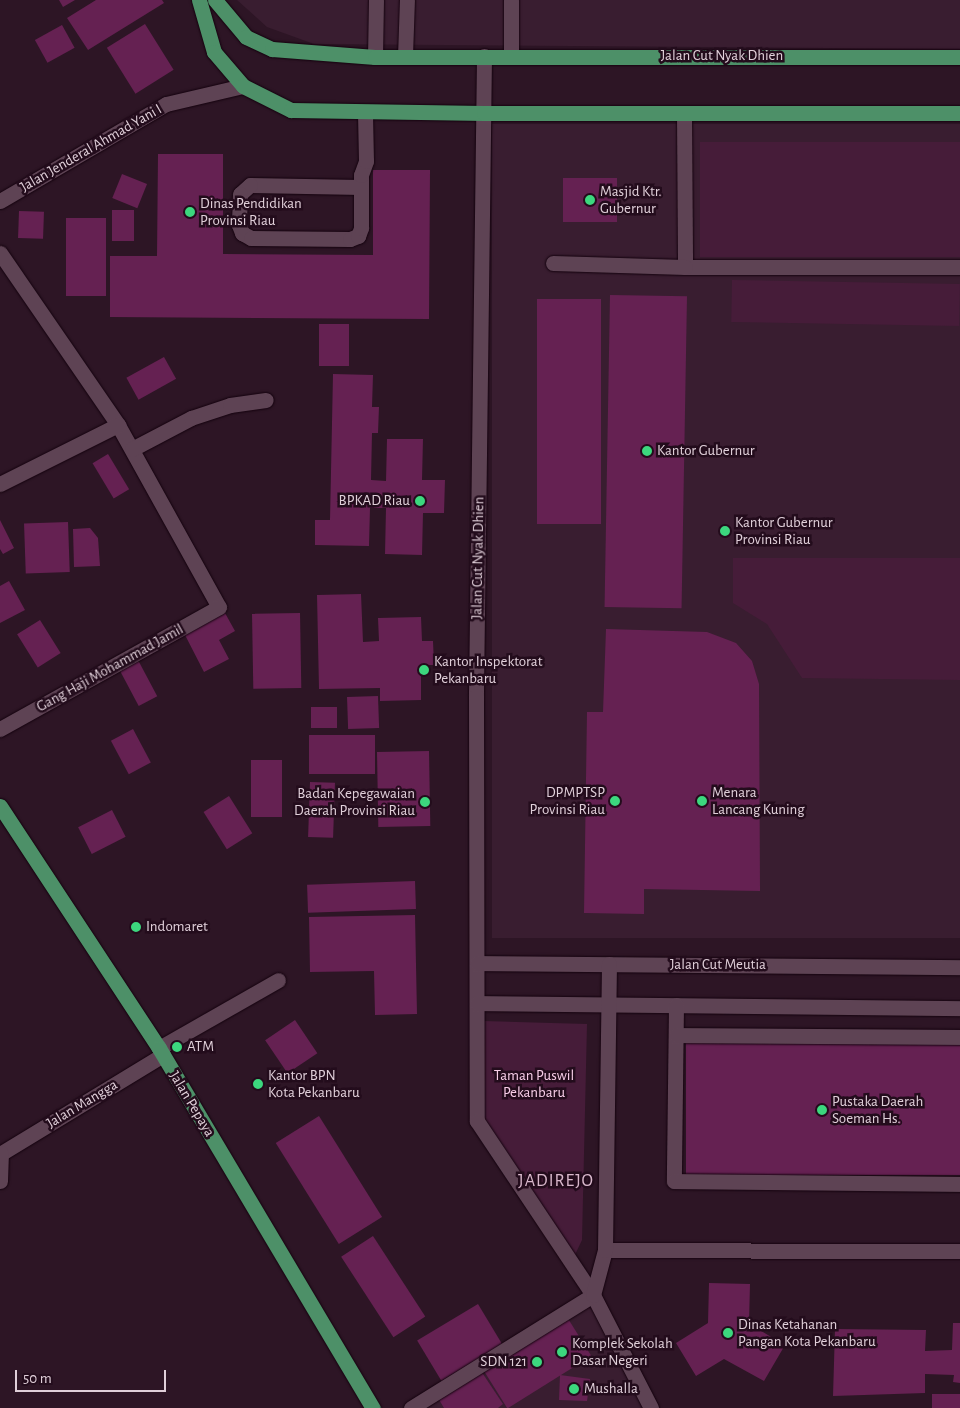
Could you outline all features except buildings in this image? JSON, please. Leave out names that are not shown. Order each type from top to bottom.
[{"type":"main road","points":[[199,0],[214,52],[243,86],[291,110],[484,113],[960,113]]},
{"type":"main road","name":"Jalan Cut Nyak Dhien","points":[[215,0],[246,37],[272,49],[375,57],[960,57]]},
{"type":"main road","name":"Jalan Pepaya","points":[[0,806],[161,1052],[373,1408]]},
{"type":"street","points":[[375,57],[376,0]]},
{"type":"street","points":[[405,56],[407,0]]},
{"type":"street","points":[[510,0],[511,56]]},
{"type":"street","name":"Jalan Cut Nyak Dhien","points":[[484,56],[476,696],[477,1121],[593,1296]]},
{"type":"street","name":"Jalan Jenderal Ahmad Yani I","points":[[0,201],[166,104],[243,86]]},
{"type":"street","points":[[361,187],[250,185],[240,194],[239,225],[242,233],[251,238],[350,239],[358,236],[360,228],[361,187],[366,161],[365,112]]},
{"type":"street","points":[[684,113],[685,267]]},
{"type":"street","points":[[0,253],[118,425],[132,449],[199,415],[230,405],[266,400]]},
{"type":"street","points":[[553,263],[685,267],[960,267]]},
{"type":"street","points":[[0,484],[118,425]]},
{"type":"street","name":"Gang Haji Mohammad Jamil","points":[[0,729],[219,607],[132,449]]},
{"type":"street","name":"Jalan Cut Meutia","points":[[477,963],[960,967]]},
{"type":"street","points":[[609,964],[605,1250],[593,1296],[651,1408]]},
{"type":"street","name":"Jalan Mangga","points":[[0,1153],[278,980]]},
{"type":"street","points":[[477,1003],[960,1008]]},
{"type":"street","points":[[676,1005],[674,1182],[960,1184]]},
{"type":"street","points":[[676,1034],[960,1037]]},
{"type":"street","points":[[0,1153],[0,1181]]},
{"type":"street","points":[[605,1250],[960,1251]]},
{"type":"street","points":[[411,1408],[593,1296]]},
{"type":"shaded area","points":[[237,0],[960,0],[960,49],[314,44],[267,27]]},
{"type":"shaded area","name":"Kantor Gubernur Provinsi Riau","points":[[492,124],[960,124],[960,938],[492,938]]},
{"type":"shaded area","name":"Komplek Sekolah Dasar Negeri","points":[[593,1295],[651,1408],[412,1408]]},
{"type":"green space","points":[[700,142],[960,142],[960,257],[700,257]]},
{"type":"green space","points":[[732,280],[960,284],[959,326],[731,322]]},
{"type":"green space","points":[[733,558],[960,558],[960,680],[802,678],[767,624],[733,603]]},
{"type":"green space","name":"Taman Puswil Pekanbaru","points":[[483,1021],[587,1024],[582,1240],[572,1261],[482,1120]]},
{"type":"place","name":"Masjid Ktr. Gubernur","points":[[590,200]]},
{"type":"place","name":"Dinas Pendidikan Provinsi Riau","points":[[190,212]]},
{"type":"place","name":"Kantor Gubernur","points":[[647,451]]},
{"type":"place","name":"BPKAD Riau","points":[[420,501]]},
{"type":"place","name":"Kantor Gubernur Provinsi Riau","points":[[725,531]]},
{"type":"place","name":"Kantor Inspektorat Pekanbaru","points":[[424,670]]},
{"type":"place","name":"DPMPTSP Provinsi Riau","points":[[615,801]]},
{"type":"place","name":"Menara Lancang Kuning","points":[[702,801]]},
{"type":"place","name":"Badan Kepegawaian Daerah Provinsi Riau","points":[[425,802]]},
{"type":"place","name":"Indomaret","points":[[136,927]]},
{"type":"place","name":"ATM","points":[[177,1047]]},
{"type":"place","name":"Kantor BPN Kota Pekanbaru","points":[[258,1084]]},
{"type":"place","name":"Pustaka Daerah Soeman Hs.","points":[[822,1110]]},
{"type":"place","name":"Dinas Ketahanan Pangan Kota Pekanbaru","points":[[728,1333]]},
{"type":"place","name":"Komplek Sekolah Dasar Negeri","points":[[562,1352]]},
{"type":"place","name":"SDN 121","points":[[537,1362]]},
{"type":"place","name":"Mushalla","points":[[574,1389]]},
{"type":"district","name":"JADIREJO","points":[[556,1181]]}]
